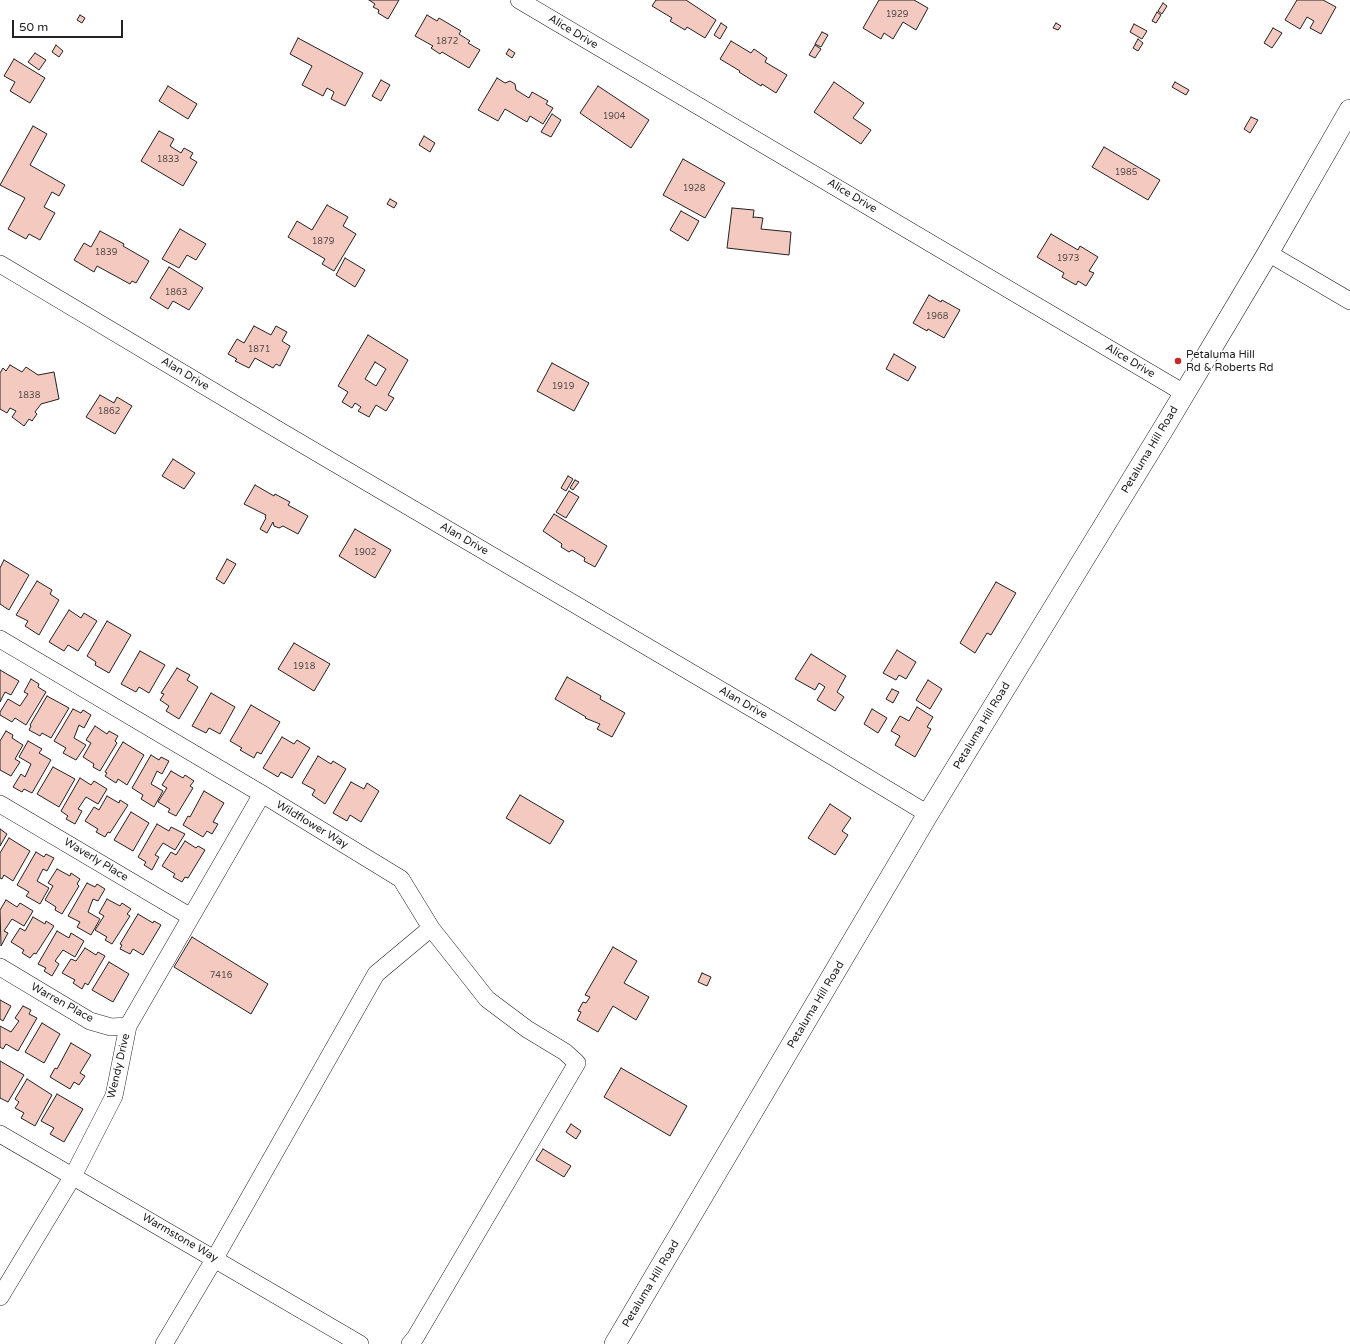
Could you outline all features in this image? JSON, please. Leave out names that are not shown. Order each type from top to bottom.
[{"type":"main road","name":"Petaluma Hill Road","points":[[615,1344],[928,814],[1184,393],[1350,110]]},
{"type":"street","name":"Alice Drive","points":[[519,0],[1184,393]]},
{"type":"street","points":[[1268,252],[1350,301]]},
{"type":"street","name":"Alan Drive","points":[[0,264],[782,726],[928,814]]},
{"type":"street","name":"Wildflower Way","points":[[0,639],[262,794],[401,879],[431,928],[487,999],[527,1028],[565,1052],[578,1063],[410,1344]]},
{"type":"street","name":"Wendy Drive","points":[[0,1297],[73,1176],[114,1096],[128,1026],[262,794]]},
{"type":"street","name":"Waverly Place","points":[[0,804],[191,917]]},
{"type":"street","points":[[164,1344],[215,1258],[376,974],[431,928]]},
{"type":"street","name":"Warren Place","points":[[0,967],[90,1021],[111,1027],[128,1026]]},
{"type":"street","name":"Warmstone Way","points":[[0,1134],[215,1258],[360,1344]]},
{"type":"building","points":[[369,0],[399,0],[388,19],[378,13],[379,10],[373,7],[375,4]]},
{"type":"building","points":[[656,0],[686,0],[716,20],[705,38],[687,27],[685,30],[670,21],[672,18],[652,6]]},
{"type":"building","points":[[879,0],[914,0],[928,8],[916,30],[903,22],[893,39],[884,33],[881,39],[863,28]]},
{"type":"building","points":[[1297,0],[1323,0],[1336,7],[1321,34],[1310,28],[1314,21],[1307,17],[1300,29],[1285,20]]},
{"type":"building","points":[[1163,3],[1167,6],[1162,14],[1158,11]]},
{"type":"building","points":[[1157,12],[1161,15],[1156,23],[1152,21]]},
{"type":"building","points":[[80,15],[85,18],[82,23],[77,20]]},
{"type":"building","points":[[427,15],[437,21],[439,18],[461,31],[459,34],[470,41],[468,43],[480,50],[469,68],[442,52],[440,54],[431,48],[433,46],[415,36]]},
{"type":"building","points":[[721,23],[727,27],[720,39],[714,35]]},
{"type":"building","points":[[1056,23],[1061,26],[1058,30],[1053,28]]},
{"type":"building","points":[[1134,24],[1147,31],[1142,39],[1130,32]]},
{"type":"building","points":[[1273,28],[1282,33],[1272,48],[1264,43]]},
{"type":"building","points":[[822,32],[828,35],[821,47],[815,44]]},
{"type":"building","points":[[298,38],[363,73],[345,106],[331,99],[334,92],[327,88],[323,96],[302,85],[312,66],[290,54]]},
{"type":"building","points":[[1138,39],[1143,43],[1138,51],[1133,48]]},
{"type":"building","points":[[731,41],[751,53],[754,49],[767,58],[765,62],[787,75],[776,93],[762,84],[761,86],[720,59]]},
{"type":"building","points":[[56,45],[63,51],[59,57],[52,52]]},
{"type":"building","points":[[815,45],[821,49],[815,58],[809,55]]},
{"type":"building","points":[[509,49],[515,53],[512,58],[506,54]]},
{"type":"building","points":[[35,53],[46,60],[39,70],[28,62]]},
{"type":"building","points":[[14,59],[45,78],[30,103],[10,91],[15,82],[4,76]]},
{"type":"building","points":[[497,78],[505,83],[510,81],[515,84],[516,90],[529,98],[532,92],[548,101],[546,104],[553,108],[543,124],[530,116],[527,122],[505,109],[498,121],[478,110]]},
{"type":"building","points":[[381,80],[390,85],[381,101],[372,96]]},
{"type":"building","points":[[834,82],[864,103],[853,118],[871,130],[861,144],[814,112]]},
{"type":"building","points":[[1175,82],[1189,90],[1186,95],[1172,87]]},
{"type":"building","points":[[168,86],[197,104],[188,119],[159,101]]},
{"type":"building","points":[[598,86],[649,120],[631,148],[580,113]]},
{"type":"building","points":[[552,114],[561,120],[551,137],[541,132]]},
{"type":"building","points":[[1251,117],[1258,120],[1250,133],[1244,129]]},
{"type":"building","points":[[33,126],[47,134],[30,165],[65,185],[59,196],[52,192],[44,207],[55,213],[40,240],[29,234],[26,239],[8,229],[25,198],[0,185]]},
{"type":"building","points":[[159,131],[174,139],[170,146],[181,153],[184,148],[193,153],[190,158],[197,162],[183,186],[141,161]]},
{"type":"building","points":[[424,136],[435,143],[430,152],[419,145]]},
{"type":"building","points":[[1104,147],[1160,180],[1148,200],[1092,167]]},
{"type":"building","points":[[683,159],[725,183],[705,218],[663,195]]},
{"type":"building","points":[[390,199],[397,203],[394,208],[387,204]]},
{"type":"building","points":[[327,205],[348,217],[343,226],[356,234],[334,271],[322,264],[325,259],[288,237],[297,221],[312,230]]},
{"type":"building","points":[[732,208],[754,210],[753,218],[763,218],[761,229],[791,232],[789,255],[727,248]]},
{"type":"building","points":[[681,211],[699,221],[688,241],[670,230]]},
{"type":"building","points":[[180,229],[206,244],[196,260],[187,255],[179,268],[162,259]]},
{"type":"building","points":[[100,231],[124,244],[123,246],[149,261],[136,283],[132,281],[130,284],[97,266],[94,272],[74,260],[84,243],[91,247]]},
{"type":"building","points":[[1051,234],[1078,250],[1080,246],[1098,257],[1089,271],[1094,273],[1086,286],[1078,281],[1076,285],[1062,277],[1064,273],[1037,257]]},
{"type":"building","points":[[345,258],[365,270],[355,287],[336,275]]},
{"type":"building","points":[[169,267],[203,288],[189,310],[173,301],[168,309],[150,298]]},
{"type":"building","points":[[929,295],[960,310],[944,338],[913,323]]},
{"type":"building","points":[[254,326],[271,335],[276,326],[287,332],[282,341],[290,346],[280,366],[276,364],[273,368],[255,358],[249,368],[235,361],[237,359],[228,354],[237,339],[244,343]]},
{"type":"building","points":[[368,335],[408,360],[388,395],[394,398],[386,411],[376,405],[369,417],[358,411],[361,407],[355,403],[352,408],[342,402],[348,392],[338,386]],"holes":[[[375,362],[386,369],[376,386],[365,379]]]},
{"type":"building","points":[[894,354],[916,367],[908,381],[886,369]]},
{"type":"building","points":[[552,363],[589,383],[574,411],[537,391]]},
{"type":"building","points":[[10,365],[22,372],[26,367],[38,375],[54,372],[59,399],[41,404],[35,412],[37,414],[32,421],[29,419],[24,426],[12,417],[16,411],[10,408],[7,413],[0,409],[0,373],[3,368],[6,371]]},
{"type":"building","points":[[100,395],[114,403],[117,397],[132,406],[115,434],[86,417]]},
{"type":"building","points":[[173,459],[195,473],[184,489],[162,476]]},
{"type":"building","points":[[568,476],[573,479],[566,491],[561,488]]},
{"type":"building","points":[[575,480],[579,482],[573,490],[570,488]]},
{"type":"building","points":[[255,485],[274,496],[275,494],[290,502],[288,505],[308,516],[298,534],[283,526],[279,528],[274,526],[273,522],[267,533],[260,529],[266,515],[244,504]]},
{"type":"building","points":[[569,491],[579,497],[566,518],[556,512]]},
{"type":"building","points":[[554,514],[607,546],[595,567],[584,561],[585,558],[572,550],[569,552],[561,547],[562,544],[543,531]]},
{"type":"building","points":[[355,529],[391,550],[375,578],[339,556]]},
{"type":"building","points":[[227,559],[236,564],[224,584],[216,579]]},
{"type":"building","points":[[4,560],[29,575],[9,610],[0,604],[0,568]]},
{"type":"building","points":[[37,581],[52,590],[50,594],[59,600],[39,635],[25,626],[28,621],[16,615]]},
{"type":"building","points":[[996,582],[1016,593],[991,635],[987,633],[975,653],[960,643]]},
{"type":"building","points":[[69,610],[81,618],[84,613],[97,621],[78,651],[68,645],[64,651],[49,642]]},
{"type":"building","points":[[107,621],[131,635],[109,673],[95,665],[96,662],[87,656]]},
{"type":"building","points":[[294,643],[330,664],[314,691],[278,669]]},
{"type":"building","points":[[897,650],[916,662],[906,679],[899,675],[896,680],[883,673]]},
{"type":"building","points":[[140,651],[165,665],[149,693],[139,687],[136,692],[121,684]]},
{"type":"building","points":[[811,654],[846,676],[837,692],[844,697],[835,711],[817,700],[825,687],[819,683],[815,690],[795,679]]},
{"type":"building","points":[[177,668],[190,675],[187,680],[198,687],[179,719],[166,711],[169,706],[160,700],[164,694],[161,693]]},
{"type":"building","points":[[0,670],[19,681],[11,695],[5,692],[0,702]]},
{"type":"building","points":[[567,677],[601,696],[600,699],[625,713],[612,737],[597,729],[600,724],[585,718],[586,717],[555,699]]},
{"type":"building","points":[[31,679],[39,684],[38,687],[46,692],[26,725],[15,718],[12,722],[0,715],[0,712],[8,699],[20,706],[28,694],[24,692]]},
{"type":"building","points":[[928,680],[942,689],[930,709],[916,700]]},
{"type":"building","points":[[892,689],[899,692],[893,703],[886,699]]},
{"type":"building","points":[[211,693],[235,707],[220,734],[209,728],[206,733],[192,726]]},
{"type":"building","points":[[47,696],[69,708],[51,738],[42,733],[40,736],[29,730],[30,725]]},
{"type":"building","points":[[251,705],[280,722],[261,754],[257,752],[254,758],[240,750],[242,748],[230,741]]},
{"type":"building","points":[[917,707],[933,717],[927,727],[931,729],[915,757],[895,745],[900,736],[891,731],[900,716],[909,721]]},
{"type":"building","points":[[73,709],[81,713],[83,710],[91,715],[84,728],[79,725],[74,738],[86,745],[76,760],[63,753],[66,748],[54,741]]},
{"type":"building","points":[[872,709],[887,718],[878,733],[864,724]]},
{"type":"building","points":[[95,726],[107,734],[109,731],[118,736],[115,741],[117,743],[100,771],[93,767],[94,764],[83,757],[91,743],[86,740]]},
{"type":"building","points":[[6,731],[13,735],[12,738],[23,745],[15,759],[20,762],[11,776],[0,770],[0,741]]},
{"type":"building","points":[[282,737],[294,744],[297,740],[310,748],[292,778],[281,772],[278,777],[263,768]]},
{"type":"building","points":[[28,741],[42,749],[39,753],[51,760],[32,793],[24,789],[22,792],[13,787],[21,774],[25,777],[31,764],[19,757]]},
{"type":"building","points":[[123,742],[144,755],[127,785],[118,779],[116,783],[105,776],[107,773],[105,772]]},
{"type":"building","points":[[151,755],[159,760],[161,757],[169,761],[162,774],[157,771],[151,784],[163,791],[154,807],[141,799],[143,795],[132,788]]},
{"type":"building","points":[[318,756],[331,764],[333,761],[346,769],[325,804],[312,795],[315,790],[302,783]]},
{"type":"building","points":[[53,767],[75,779],[59,807],[37,794]]},
{"type":"building","points":[[171,771],[183,778],[185,775],[194,781],[190,786],[193,788],[176,816],[168,812],[170,809],[158,802],[167,788],[162,785]]},
{"type":"building","points":[[80,778],[91,785],[94,781],[107,789],[98,804],[86,797],[78,809],[82,811],[75,824],[66,819],[68,816],[61,811]]},
{"type":"building","points":[[351,782],[364,789],[367,783],[379,791],[361,822],[350,815],[347,821],[333,813]]},
{"type":"building","points":[[204,791],[224,803],[213,822],[218,824],[212,834],[207,831],[203,837],[183,825],[188,816],[190,817]]},
{"type":"building","points":[[520,795],[564,821],[550,844],[506,818]]},
{"type":"building","points":[[107,796],[119,803],[120,800],[128,805],[110,833],[108,832],[105,837],[96,832],[98,829],[85,821],[94,807],[99,810]]},
{"type":"building","points":[[830,804],[851,818],[842,831],[848,835],[835,855],[808,838]]},
{"type":"building","points":[[131,812],[149,823],[133,851],[114,840]]},
{"type":"building","points":[[157,824],[169,831],[171,827],[185,834],[175,850],[163,843],[155,855],[159,857],[152,870],[144,865],[146,862],[138,857]]},
{"type":"building","points":[[0,829],[7,834],[0,846]]},
{"type":"building","points":[[9,838],[30,851],[13,881],[4,875],[2,879],[0,878],[0,853]]},
{"type":"building","points":[[185,841],[196,848],[198,846],[205,850],[188,878],[185,877],[182,882],[173,877],[175,874],[162,866],[171,852],[176,855]]},
{"type":"building","points":[[36,852],[44,857],[46,854],[54,858],[47,871],[43,869],[37,881],[49,888],[40,904],[26,896],[29,892],[17,885]]},
{"type":"building","points":[[57,869],[70,876],[71,873],[80,879],[77,884],[79,886],[62,914],[55,910],[56,907],[45,900],[53,886],[48,883]]},
{"type":"building","points":[[87,883],[95,887],[97,884],[105,889],[98,901],[93,899],[88,912],[100,919],[91,935],[77,927],[80,922],[68,916]]},
{"type":"building","points":[[107,899],[120,906],[122,903],[131,909],[127,914],[130,916],[112,944],[105,940],[107,937],[95,930],[104,916],[99,913]]},
{"type":"building","points":[[6,900],[17,907],[20,903],[33,911],[24,926],[12,919],[4,931],[8,933],[1,946],[0,910]]},
{"type":"building","points":[[138,914],[153,923],[154,921],[161,925],[143,955],[133,949],[130,954],[120,949],[122,945],[120,944]]},
{"type":"building","points":[[33,917],[45,924],[46,921],[54,926],[36,954],[34,953],[30,958],[22,953],[24,950],[11,942],[20,928],[25,931]]},
{"type":"building","points":[[57,931],[69,938],[71,933],[84,941],[75,957],[63,950],[55,961],[59,964],[52,976],[44,971],[46,968],[38,964]]},
{"type":"building","points":[[192,937],[268,984],[251,1014],[174,967]]},
{"type":"building","points":[[613,947],[637,961],[624,983],[649,997],[636,1020],[613,1006],[598,1032],[577,1020],[581,1012],[578,1011],[583,1002],[586,1003],[590,997],[585,995]]},
{"type":"building","points":[[85,948],[96,955],[98,952],[105,956],[88,985],[85,983],[82,989],[73,983],[75,980],[62,973],[71,959],[76,961]]},
{"type":"building","points":[[109,962],[129,974],[113,1002],[92,990]]},
{"type":"building","points":[[702,973],[711,977],[707,986],[698,982]]},
{"type":"building","points":[[0,1000],[11,1006],[3,1021],[0,1019]]},
{"type":"building","points":[[23,1006],[31,1010],[29,1014],[37,1018],[18,1051],[6,1044],[3,1049],[0,1047],[0,1026],[11,1032],[19,1021],[15,1018]]},
{"type":"building","points":[[42,1023],[60,1034],[44,1063],[25,1052]]},
{"type":"building","points":[[71,1043],[91,1055],[80,1073],[85,1076],[79,1085],[74,1082],[70,1089],[50,1077],[55,1068],[57,1069]]},
{"type":"building","points":[[0,1061],[24,1075],[8,1102],[0,1098]]},
{"type":"building","points":[[621,1068],[687,1106],[670,1136],[604,1097]]},
{"type":"building","points":[[27,1079],[52,1095],[35,1126],[21,1118],[24,1113],[15,1108],[19,1102],[15,1099]]},
{"type":"building","points":[[57,1094],[83,1109],[64,1142],[50,1134],[54,1128],[41,1121]]},
{"type":"building","points":[[571,1124],[581,1131],[576,1139],[566,1132]]},
{"type":"building","points":[[543,1149],[571,1166],[564,1177],[536,1160]]},
{"type":"place","name":"Petaluma Hill Rd & Roberts Rd","points":[[1178,361]]}]
